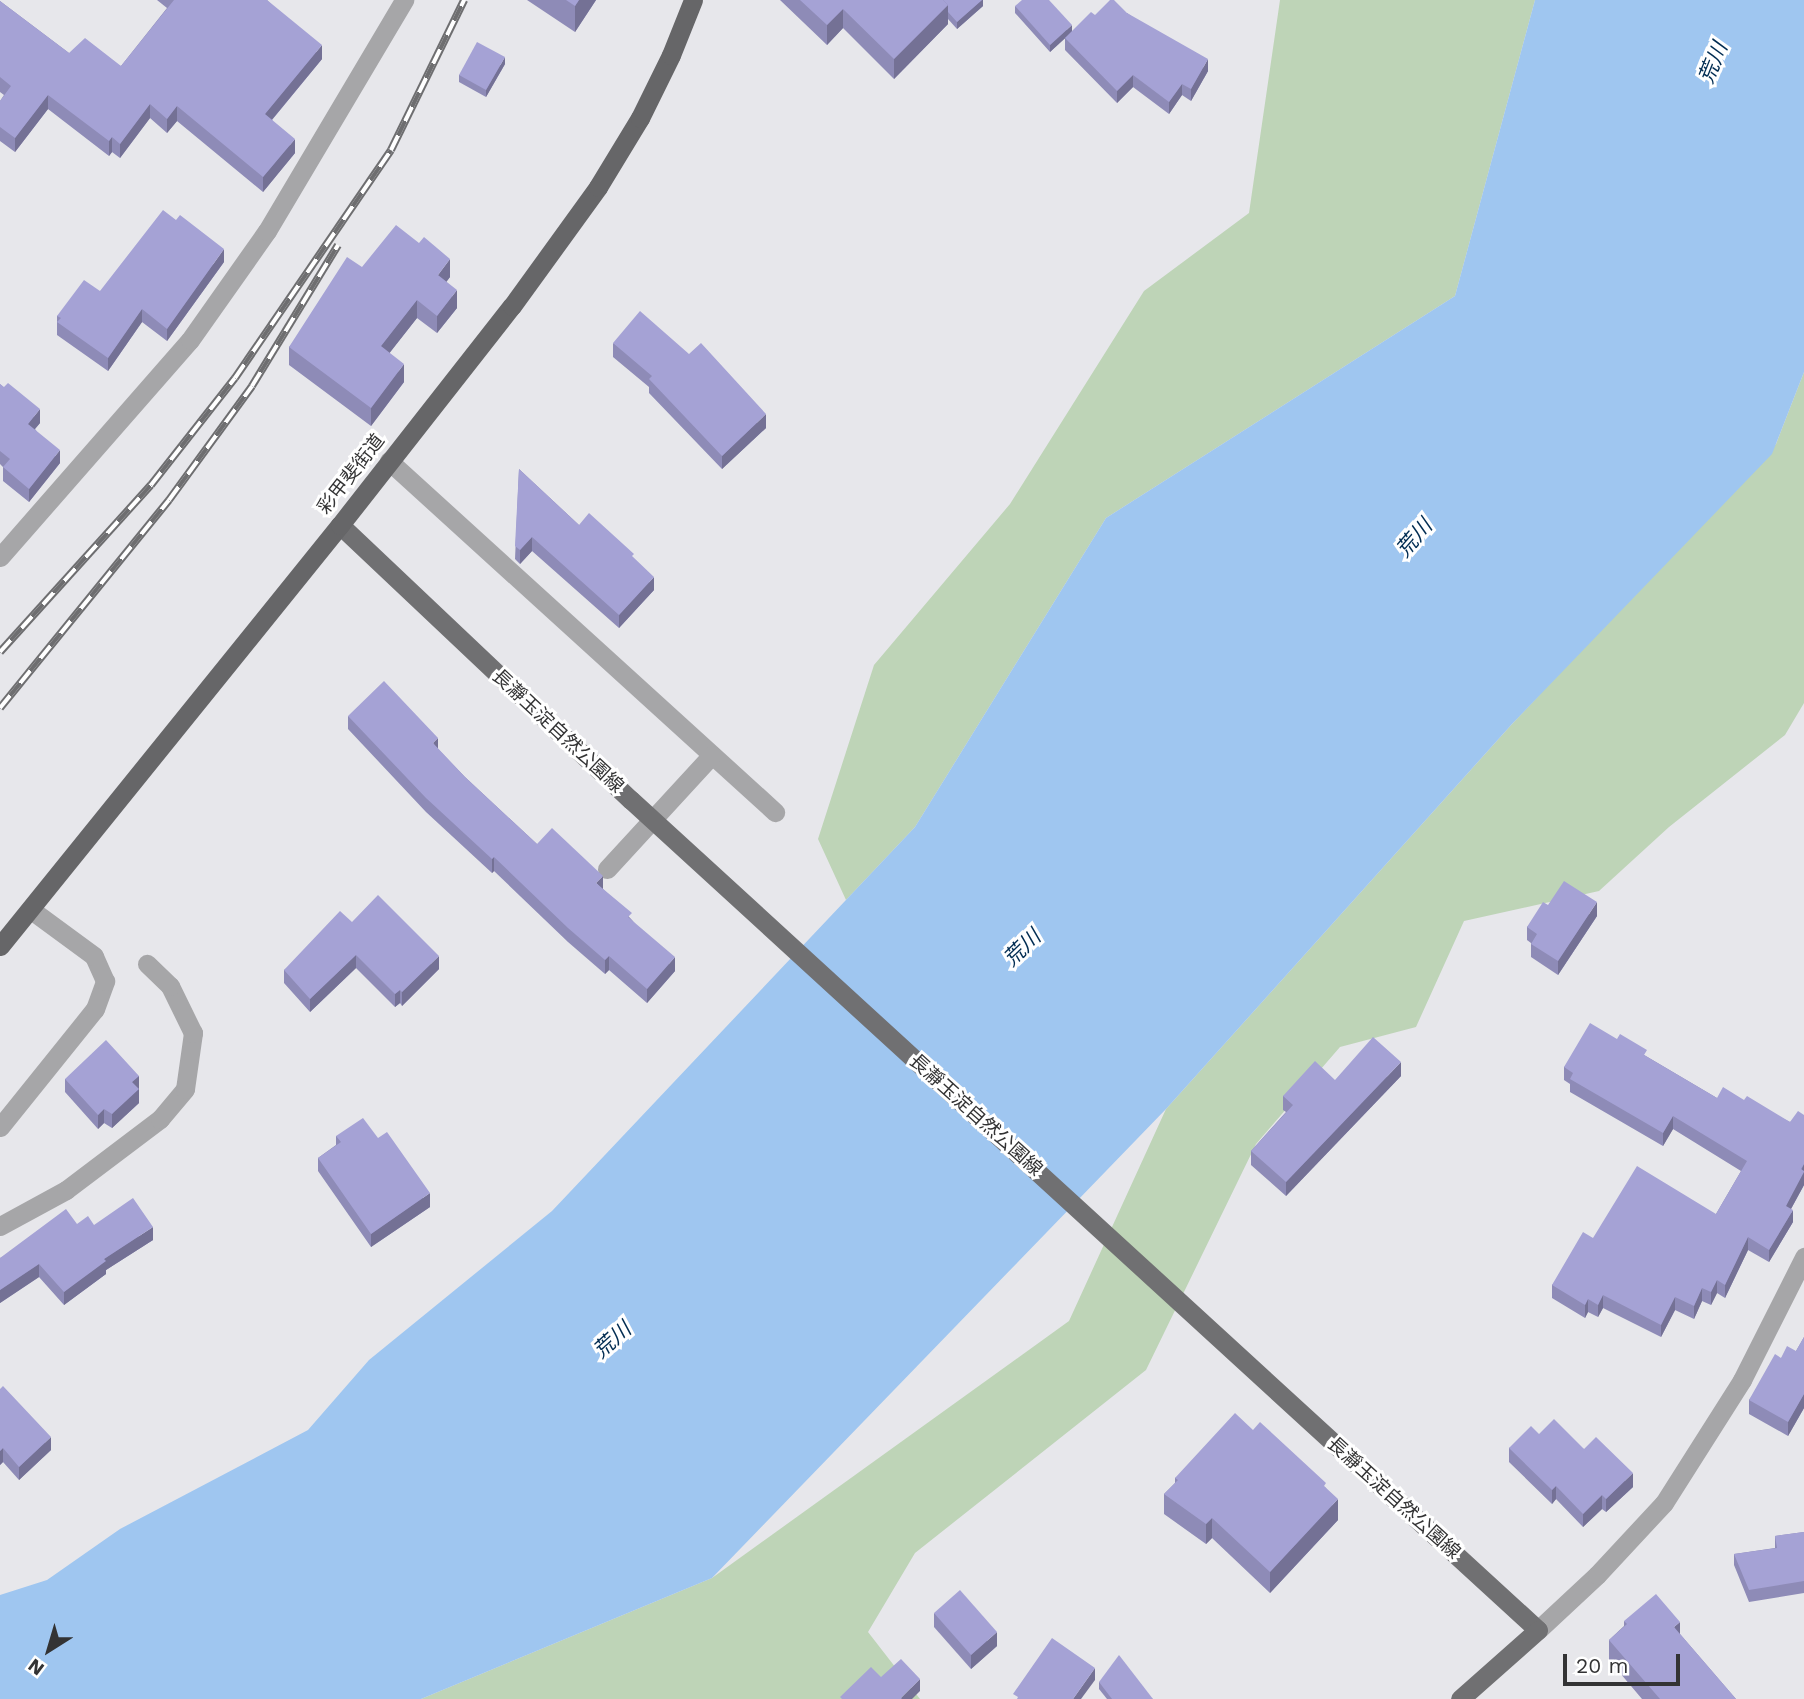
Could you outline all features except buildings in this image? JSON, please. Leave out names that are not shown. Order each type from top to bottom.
[{"type":"highway","name":"彩甲斐街道","points":[[0,946],[340,525],[512,306],[598,187],[640,118],[671,55],[692,0]]},
{"type":"main road","name":"長瀞玉淀自然公園線","points":[[340,525],[631,800],[1538,1630]]},
{"type":"main road","points":[[1460,1699],[1538,1630]]},
{"type":"street","points":[[0,558],[190,340],[267,231],[404,0]]},
{"type":"street","points":[[389,461],[775,812]]},
{"type":"street","points":[[607,869],[712,755]]},
{"type":"street","points":[[0,1127],[95,1009],[105,981],[93,956],[30,909]]},
{"type":"street","points":[[0,1226],[66,1191],[160,1119],[185,1089],[193,1033],[170,986],[147,964]]},
{"type":"street","points":[[1538,1630],[1597,1575],[1664,1503],[1742,1380],[1804,1257]]},
{"type":"green space","points":[[1280,0],[1535,0],[1455,296],[1106,518],[915,827],[846,900],[818,839],[874,665],[1010,504],[1144,291],[1249,213]]},
{"type":"green space","points":[[1804,372],[1804,703],[1785,735],[1669,827],[1599,891],[1464,921],[1416,1027],[1340,1047],[1256,1144],[1146,1370],[915,1553],[868,1632],[920,1699],[421,1699],[712,1578],[1069,1321],[1166,1109],[1512,724],[1776,444]]},
{"type":"water","name":"荒川","points":[[1535,0],[1804,0],[1804,372],[1772,454],[1512,724],[1166,1109],[712,1578],[421,1699],[0,1699],[0,1595],[47,1580],[120,1529],[308,1430],[369,1360],[552,1211],[915,827],[1106,518],[1455,296]]},
{"type":"railway","points":[[0,652],[151,485],[235,378],[391,150],[464,0]]},
{"type":"railway","points":[[0,708],[169,500],[252,386],[338,245]]}]
